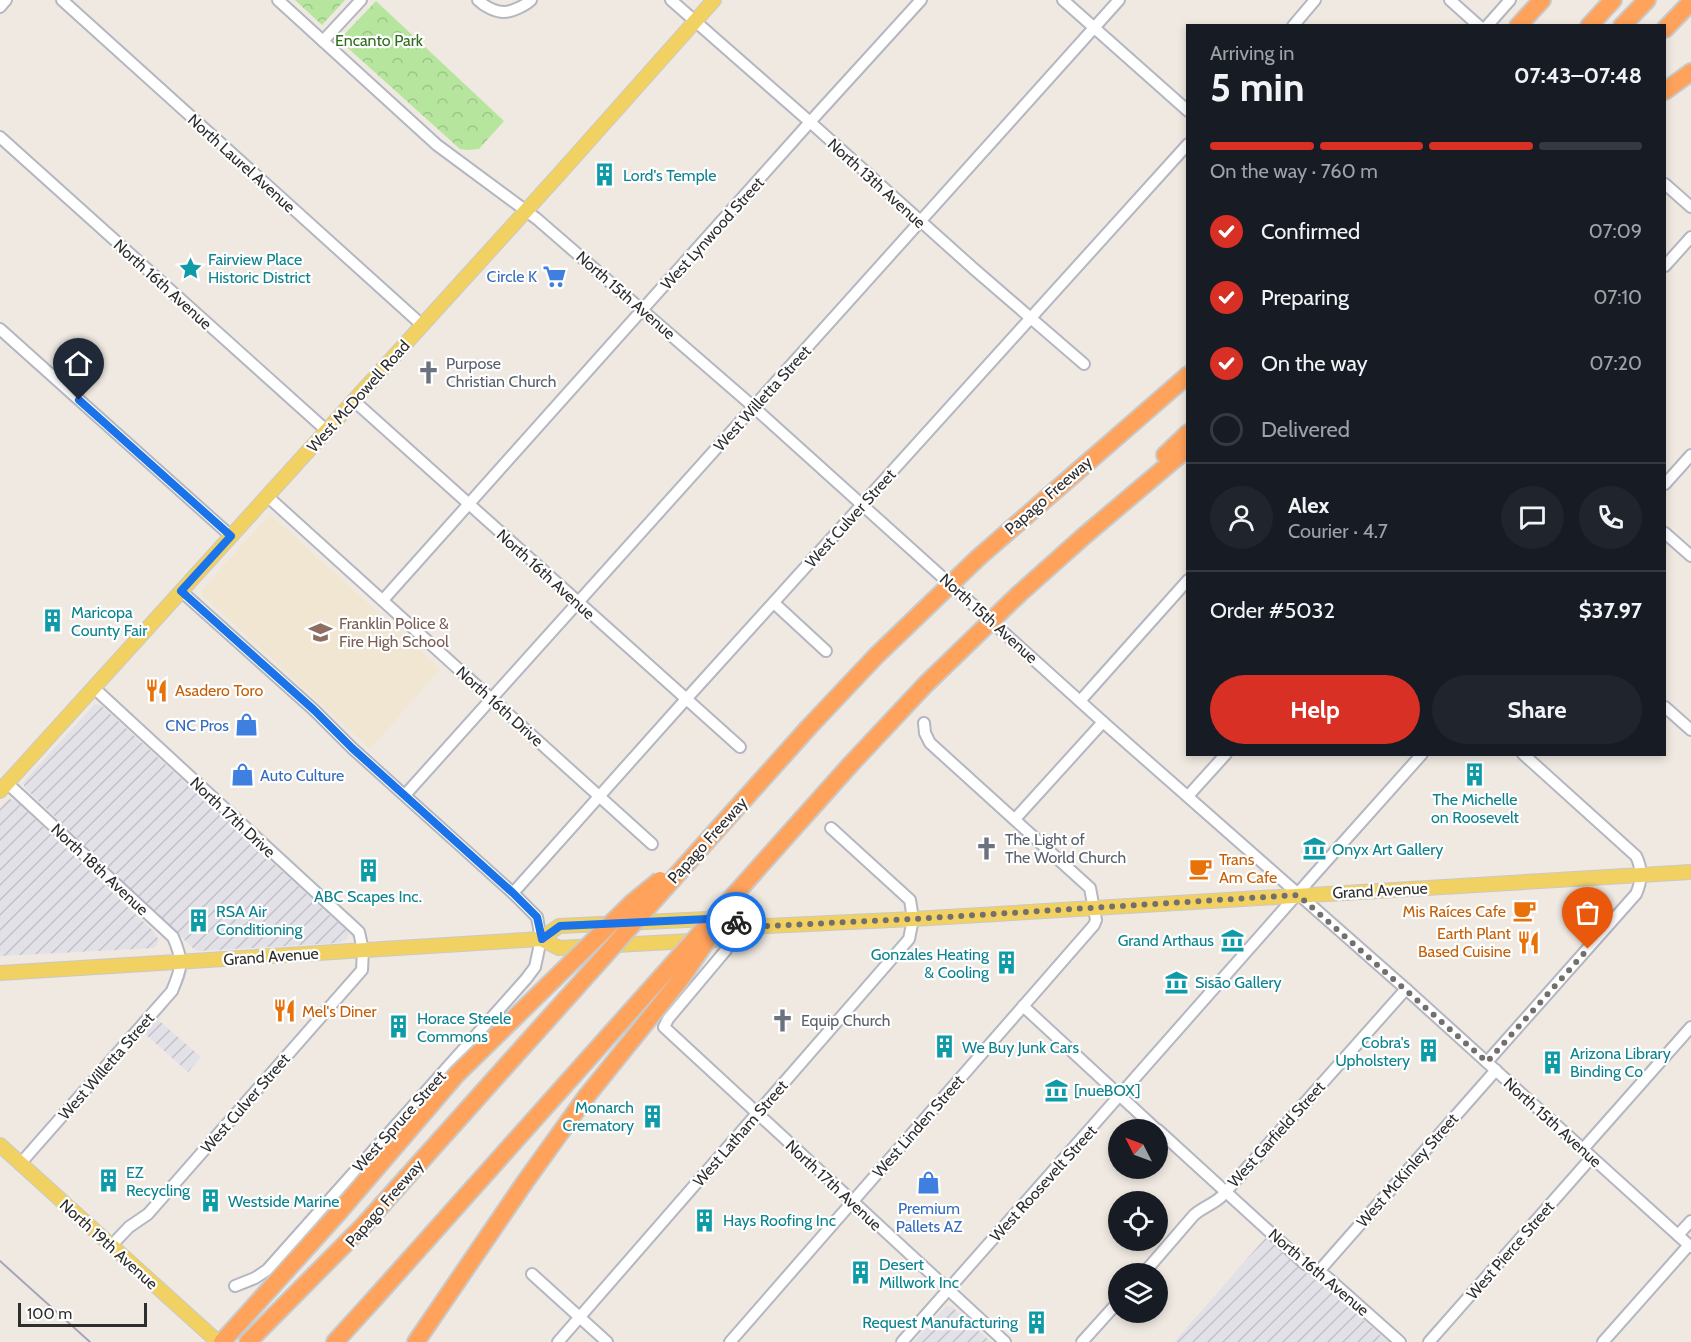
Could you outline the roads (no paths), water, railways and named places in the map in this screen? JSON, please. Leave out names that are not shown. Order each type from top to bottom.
[{"type":"highway","points":[[1520,24],[1542,0]]},
{"type":"highway","points":[[1591,24],[1613,0]]},
{"type":"highway","points":[[1624,24],[1647,0]]},
{"type":"highway","points":[[1638,24],[1661,0]]},
{"type":"highway","points":[[1666,28],[1691,2]]},
{"type":"highway","points":[[1668,89],[1691,70]]},
{"type":"highway","name":"Papago Freeway","points":[[263,1342],[698,849],[847,686],[921,611],[979,557],[1184,378]]},
{"type":"highway","points":[[1084,536],[1186,435]]},
{"type":"highway","points":[[335,1342],[889,723],[1020,594],[1186,450]]},
{"type":"highway","points":[[220,1342],[339,1212],[458,1074],[633,902],[698,849]]},
{"type":"highway","points":[[416,1342],[591,1090],[680,980],[752,876]]},
{"type":"highway","points":[[248,1342],[364,1225]]},
{"type":"highway","points":[[341,1342],[375,1298]]},
{"type":"main road","name":"West McDowell Road","points":[[4,787],[714,0]]},
{"type":"main road","name":"Grand Avenue","points":[[745,927],[1691,872]]},
{"type":"main road","name":"Grand Avenue","points":[[542,939],[560,926],[729,918]]},
{"type":"main road","points":[[729,918],[745,927],[729,939]]},
{"type":"main road","name":"Grand Avenue","points":[[0,973],[542,939],[559,948],[729,939]]},
{"type":"main road","name":"North 19th Avenue","points":[[0,1145],[220,1342]]},
{"type":"street","points":[[0,7],[6,0]]},
{"type":"street","name":"North Laurel Avenue","points":[[62,0],[422,325]]},
{"type":"street","name":"North 15th Avenue","points":[[278,0],[437,145],[526,211],[753,407],[1103,722],[1406,989],[1690,1246]]},
{"type":"street","points":[[323,41],[361,0]]},
{"type":"street","points":[[478,0],[485,6],[505,12],[527,4],[531,0]]},
{"type":"street","name":"North 13th Avenue","points":[[671,0],[1084,364]]},
{"type":"street","name":"West Lynwood Street","points":[[383,600],[921,0]]},
{"type":"street","points":[[1063,0],[1186,109]]},
{"type":"street","name":"West Willetta Street","points":[[405,795],[1119,0]]},
{"type":"street","points":[[1295,24],[1315,0]]},
{"type":"street","points":[[1450,0],[1477,24]]},
{"type":"street","points":[[1489,24],[1510,0]]},
{"type":"street","name":"North 16th Avenue","points":[[0,136],[326,430]]},
{"type":"street","name":"West Culver Street","points":[[513,893],[1186,146]]},
{"type":"street","points":[[1666,185],[1691,207]]},
{"type":"street","points":[[1666,193],[1691,214]]},
{"type":"street","points":[[1666,265],[1691,237]]},
{"type":"street","points":[[0,329],[231,536]]},
{"type":"street","name":"North 16th Avenue","points":[[353,400],[740,747]]},
{"type":"street","points":[[1666,483],[1691,455]]},
{"type":"street","name":"North 16th Drive","points":[[267,496],[652,844]]},
{"type":"street","points":[[1666,534],[1691,556]]},
{"type":"street","points":[[1080,701],[1186,582]]},
{"type":"street","points":[[181,591],[513,893],[537,917],[542,939]]},
{"type":"street","points":[[774,603],[826,651]]},
{"type":"street","name":"North 17th Drive","points":[[94,688],[359,932],[363,950]]},
{"type":"street","points":[[1666,708],[1691,730]]},
{"type":"street","points":[[1015,819],[1103,722]]},
{"type":"street","points":[[924,723],[925,733],[930,743],[1090,888],[1094,907]]},
{"type":"street","points":[[1188,796],[1224,756]]},
{"type":"street","name":"West Roosevelt Street","points":[[903,1342],[1420,756]]},
{"type":"street","points":[[1525,756],[1636,856],[1641,875]]},
{"type":"street","name":"North 18th Avenue","points":[[4,787],[173,938],[181,962]]},
{"type":"street","points":[[831,828],[910,900],[913,919]]},
{"type":"street","name":"West McKinley Street","points":[[1319,1271],[1636,894],[1641,875]]},
{"type":"street","name":"West Linden Street","points":[[730,1342],[1094,925],[1096,920],[1094,907]]},
{"type":"street","points":[[729,918],[729,939]]},
{"type":"street","name":"West Latham Street","points":[[558,1342],[909,939],[913,919]]},
{"type":"street","name":"West Spruce Street","points":[[235,1286],[267,1270],[518,987],[535,967],[542,939]]},
{"type":"street","name":"North 17th Avenue","points":[[729,939],[726,950],[668,1019],[664,1028],[1005,1342]]},
{"type":"street","name":"West Culver Street","points":[[111,1246],[128,1228],[147,1214],[362,970],[363,950]]},
{"type":"street","name":"West Willetta Street","points":[[20,1164],[172,991],[181,962]]},
{"type":"street","name":"West Garfield Street","points":[[1153,1263],[1194,1215],[1215,1203],[1406,989]]},
{"type":"street","name":"North 16th Avenue","points":[[1023,1006],[1146,1119]]},
{"type":"street","points":[[1583,1149],[1691,1027]]},
{"type":"street","name":"North 16th Avenue","points":[[1168,1139],[1305,1264],[1319,1271],[1400,1342]]},
{"type":"street","name":"West Pierce Street","points":[[1429,1342],[1592,1158]]},
{"type":"street","points":[[1678,1235],[1691,1221]]},
{"type":"street","points":[[1603,1342],[1690,1246]]},
{"type":"street","points":[[532,1274],[607,1342]]},
{"type":"street","points":[[1082,1342],[1108,1312]]},
{"type":"railway","points":[[0,1261],[90,1342]]},
{"type":"place","name":"Lord's Temple","points":[[605,175]]},
{"type":"place","name":"Fairview Place Historic District","points":[[190,268]]},
{"type":"place","name":"Circle K","points":[[555,276]]},
{"type":"place","name":"Purpose Christian Church","points":[[428,372]]},
{"type":"place","name":"Maricopa County Fair","points":[[53,621]]},
{"type":"place","name":"Franklin Police & Fire High School","points":[[321,632]]},
{"type":"place","name":"Asadero Toro","points":[[157,690]]},
{"type":"place","name":"CNC Pros","points":[[247,725]]},
{"type":"place","name":"The Michelle on Roosevelt","points":[[1475,774]]},
{"type":"place","name":"Auto Culture","points":[[242,775]]},
{"type":"place","name":"The Light of The World Church","points":[[987,848]]},
{"type":"place","name":"Onyx Art Gallery","points":[[1314,849]]},
{"type":"place","name":"Trans Am Cafe","points":[[1201,868]]},
{"type":"place","name":"ABC Scapes Inc.","points":[[368,871]]},
{"type":"place","name":"Mis Raíces Cafe","points":[[1524,911]]},
{"type":"place","name":"RSA Air Conditioning","points":[[198,920]]},
{"type":"place","name":"Grand Arthaus","points":[[1232,940]]},
{"type":"place","name":"Earth Plant Based Cuisine","points":[[1529,942]]},
{"type":"place","name":"Gonzales Heating & Cooling","points":[[1007,963]]},
{"type":"place","name":"Sisāo Gallery","points":[[1177,982]]},
{"type":"place","name":"Mel's Diner","points":[[284,1011]]},
{"type":"place","name":"Equip Church","points":[[783,1020]]},
{"type":"place","name":"Horace Steele Commons","points":[[399,1027]]},
{"type":"place","name":"We Buy Junk Cars","points":[[944,1047]]},
{"type":"place","name":"Cobra's Upholstery","points":[[1428,1051]]},
{"type":"place","name":"Arizona Library Binding Co","points":[[1552,1062]]},
{"type":"place","name":"[nueBOX]","points":[[1056,1090]]},
{"type":"place","name":"Monarch Crematory","points":[[652,1116]]},
{"type":"place","name":"EZ Recycling","points":[[108,1181]]},
{"type":"place","name":"Premium Pallets AZ","points":[[929,1183]]},
{"type":"place","name":"Westside Marine","points":[[210,1201]]},
{"type":"place","name":"Hays Roofing Inc","points":[[705,1220]]},
{"type":"place","name":"Desert Millwork Inc","points":[[861,1273]]},
{"type":"place","name":"Request Manufacturing","points":[[1036,1322]]},
{"type":"park label","name":"Encanto Park","points":[[379,40]]}]
